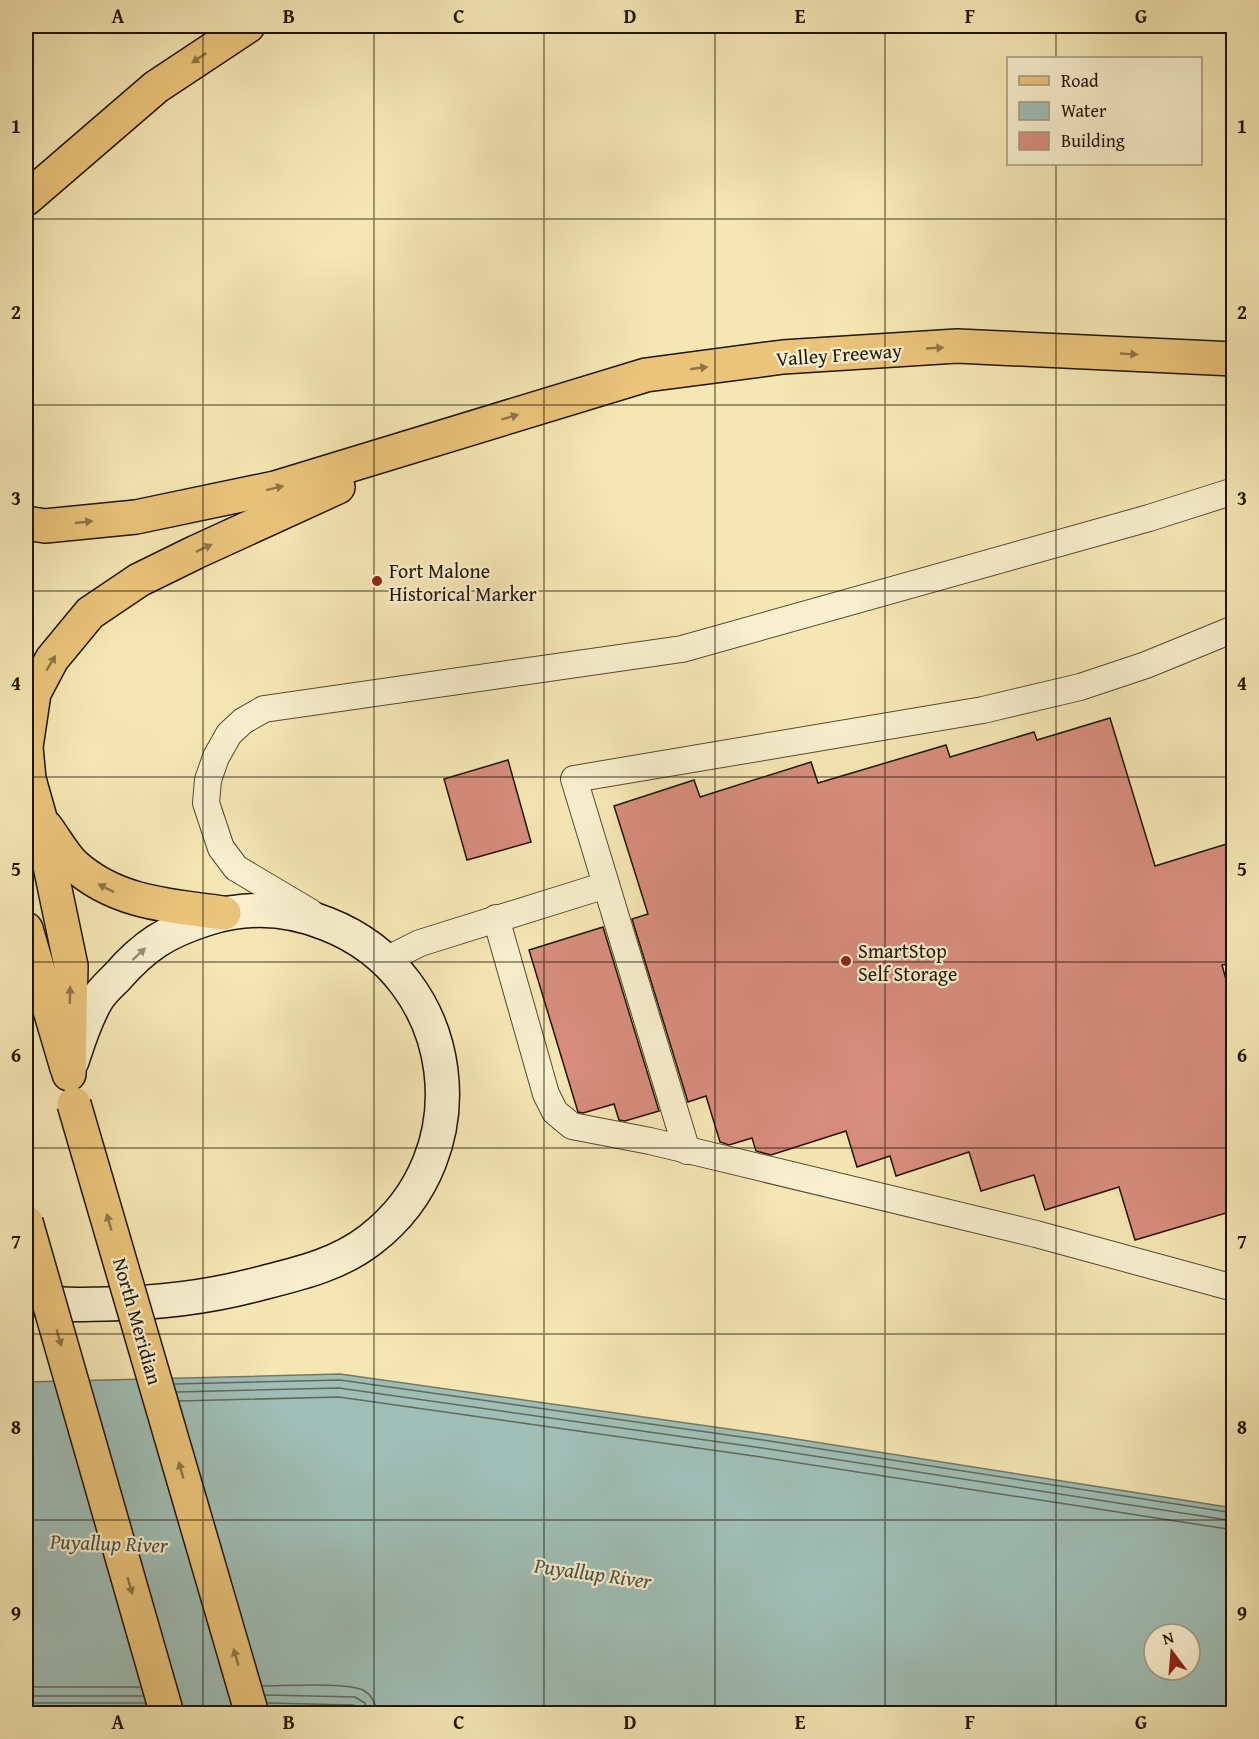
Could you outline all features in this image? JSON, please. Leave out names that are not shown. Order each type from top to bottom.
[{"type":"main road","points":[[26,199],[156,87],[248,26]]},
{"type":"main road","name":"Valley Freeway","points":[[454,434],[646,375],[783,357],[957,346],[1233,359]]},
{"type":"main road","points":[[26,523],[45,526],[136,517],[275,488],[454,434]]},
{"type":"main road","points":[[72,1089],[71,966],[40,818],[29,779],[26,747],[34,693],[52,659],[90,614],[139,580],[454,434]]},
{"type":"main road","points":[[40,818],[72,862],[95,882],[116,893],[154,904],[224,913]]},
{"type":"main road","name":"North Meridian","points":[[26,929],[252,1713]]},
{"type":"main road","points":[[26,1222],[167,1713]]},
{"type":"street","points":[[26,1297],[64,1304],[140,1303],[224,1293],[318,1268],[353,1251],[370,1241],[392,1222],[425,1174],[436,1148],[443,1089],[441,1061],[433,1033],[421,1006],[405,981],[386,960],[363,942],[338,928],[310,917],[253,910],[224,913],[180,927],[152,942],[126,966],[98,998],[82,1029],[72,1089]]},
{"type":"lane","points":[[338,928],[236,868],[221,848],[213,825],[206,803],[208,780],[216,757],[229,734],[243,721],[264,709],[682,649],[1149,518],[1233,491]]},
{"type":"lane","points":[[687,1150],[574,779],[983,710],[1080,687],[1146,664],[1233,629]]},
{"type":"lane","points":[[386,960],[420,943],[606,885]]},
{"type":"lane","points":[[496,918],[546,1094],[555,1112],[572,1126],[687,1150],[1036,1234],[1233,1288]]},
{"type":"water","name":"Puyallup River","points":[[340,1374],[764,1434],[1233,1508],[1233,1713],[384,1714],[336,1709],[26,1709],[26,1382]]},
{"type":"building","points":[[1110,718],[1155,866],[1233,842],[1233,963],[1222,965],[1233,1005],[1233,1211],[1135,1240],[1119,1187],[1045,1210],[1034,1175],[981,1191],[969,1152],[896,1176],[890,1156],[857,1167],[846,1131],[771,1155],[756,1151],[752,1138],[729,1145],[720,1142],[706,1096],[688,1102],[632,919],[648,914],[614,806],[694,780],[700,797],[811,762],[818,783],[946,745],[950,757],[1034,732],[1037,740]]},
{"type":"building","points":[[508,760],[531,842],[467,860],[444,779]]},
{"type":"building","points":[[603,927],[659,1111],[625,1121],[619,1120],[614,1104],[583,1113],[578,1112],[529,950]]},
{"type":"place","name":"Fort Malone Historical Marker","points":[[377,581]]},
{"type":"place","name":"SmartStop Self Storage","points":[[846,961]]}]
